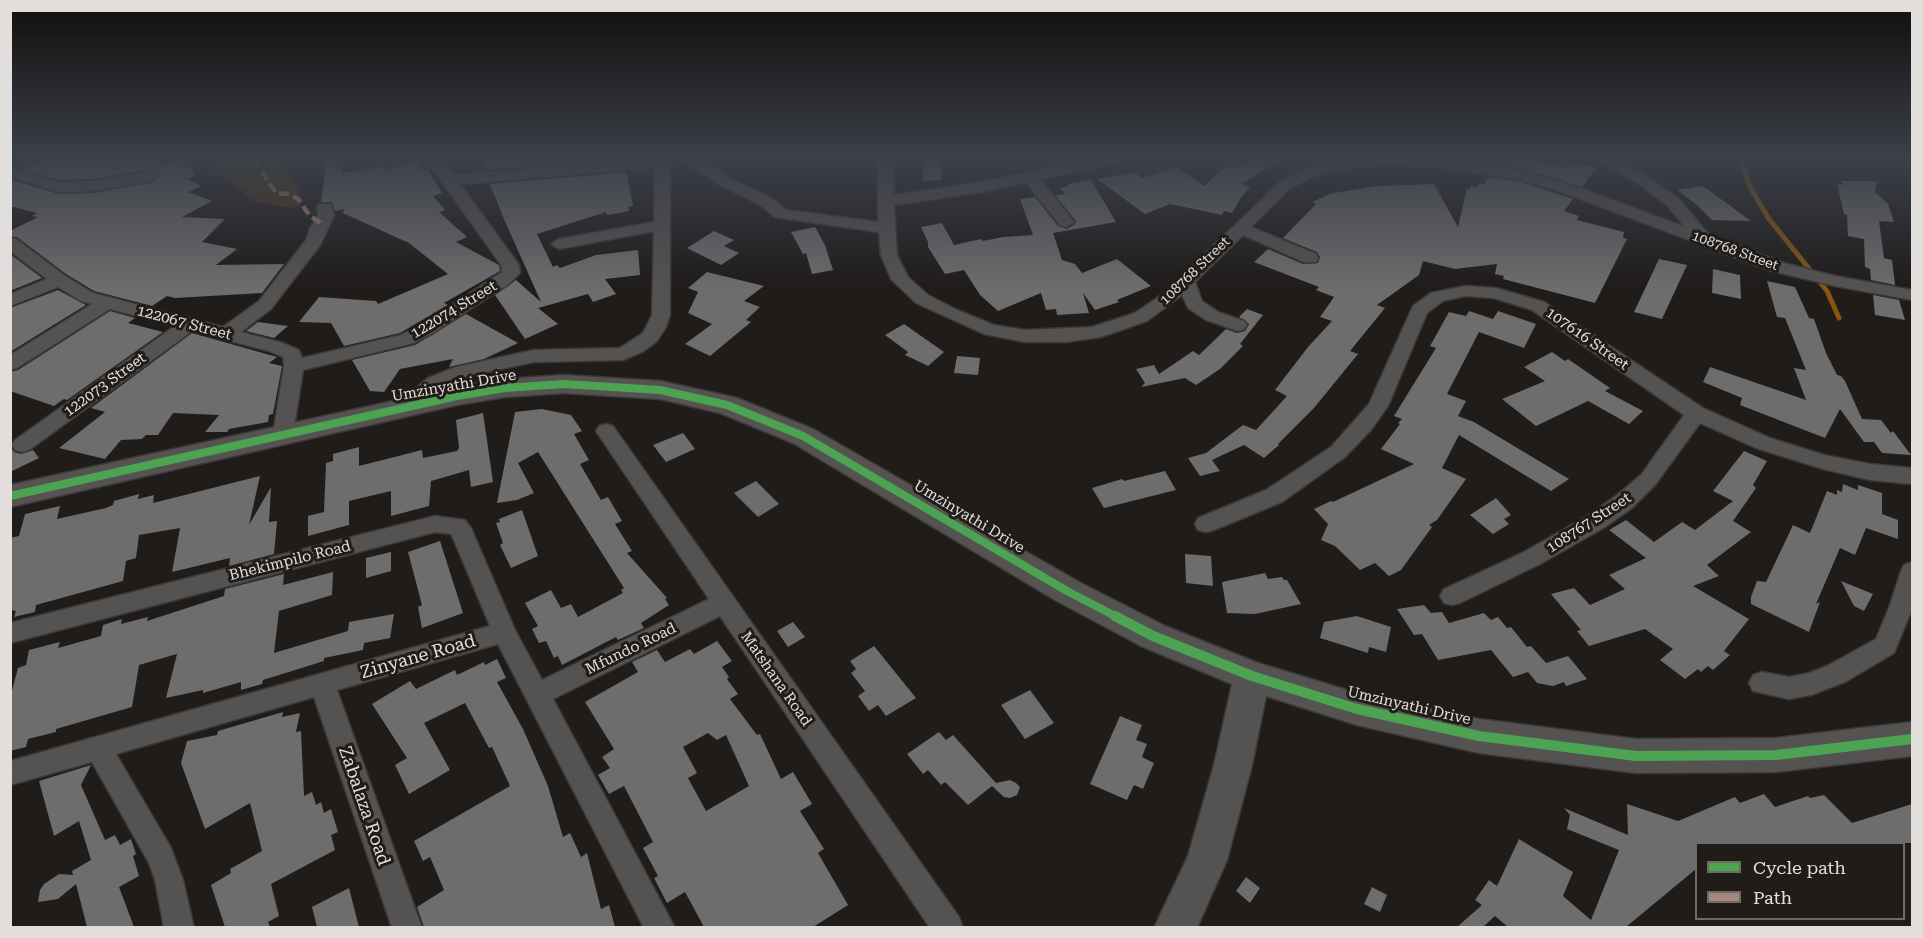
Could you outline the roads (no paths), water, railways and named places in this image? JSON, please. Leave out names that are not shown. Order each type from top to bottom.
[{"type":"street","name":"122074 Street","points":[[294,366],[407,339],[427,329],[508,276],[512,270],[510,266],[465,203]]},
{"type":"street","points":[[407,406],[443,378],[486,365],[534,356],[615,355],[630,351],[643,343],[655,331],[661,315],[663,203]]},
{"type":"street","points":[[767,203],[781,214],[886,228]]},
{"type":"street","name":"108768 Street","points":[[886,203],[889,255],[894,268],[912,291],[965,321],[1014,335],[1066,336],[1106,330],[1149,313],[1165,302],[1266,203]]},
{"type":"street","points":[[1051,203],[1066,222]]},
{"type":"street","name":"108768 Street","points":[[1606,203],[1705,241],[1802,274],[1912,295]]},
{"type":"street","points":[[1674,203],[1705,241]]},
{"type":"street","points":[[226,334],[265,305],[281,285],[314,241],[318,228],[326,216],[325,207]]},
{"type":"street","points":[[559,244],[662,225]]},
{"type":"street","points":[[1239,228],[1310,258]]},
{"type":"street","name":"122067 Street","points":[[11,244],[82,294],[106,303],[287,351],[294,357],[294,366]]},
{"type":"street","points":[[10,301],[59,280]]},
{"type":"street","points":[[1186,280],[1194,304],[1212,316],[1238,325]]},
{"type":"street","name":"107616 Street","points":[[1206,524],[1274,496],[1338,452],[1364,425],[1378,406],[1419,310],[1431,300],[1455,292],[1496,293],[1538,306],[1696,413],[1763,443],[1811,459],[1861,470],[1912,476]]},
{"type":"street","points":[[10,364],[106,303]]},
{"type":"street","name":"122073 Street","points":[[22,445],[188,325]]},
{"type":"street","points":[[283,434],[294,366]]},
{"type":"street","name":"Umzinyathi Drive","points":[[10,496],[407,406],[495,390],[564,384],[660,390],[727,405],[773,422],[836,454],[1109,614],[1163,640],[1252,676],[1357,709],[1479,736],[1636,756],[1732,756],[1787,753],[1912,739]]},
{"type":"street","name":"108767 Street","points":[[1452,596],[1532,558],[1597,521],[1624,502],[1648,480],[1696,413]]},
{"type":"street","name":"Matshana Road","points":[[606,430],[948,927]]},
{"type":"street","name":"Bhekimpilo Road","points":[[10,633],[435,524],[446,524],[461,529],[504,632]]},
{"type":"street","points":[[1762,683],[1789,688],[1811,684],[1836,674],[1885,646],[1901,608],[1912,571]]},
{"type":"street","name":"Mfundo Road","points":[[539,694],[723,603]]},
{"type":"street","points":[[504,632],[539,694],[660,927]]},
{"type":"street","name":"Zinyane Road","points":[[10,773],[504,632]]},
{"type":"street","points":[[1174,927],[1191,896],[1210,850],[1233,765],[1252,676]]},
{"type":"street","name":"Zabalaza Road","points":[[322,684],[406,927]]},
{"type":"street","points":[[98,748],[148,832],[160,858],[168,880],[179,927]]},
{"type":"waterway","points":[[1759,203],[1769,219],[1827,291],[1839,318]]}]
